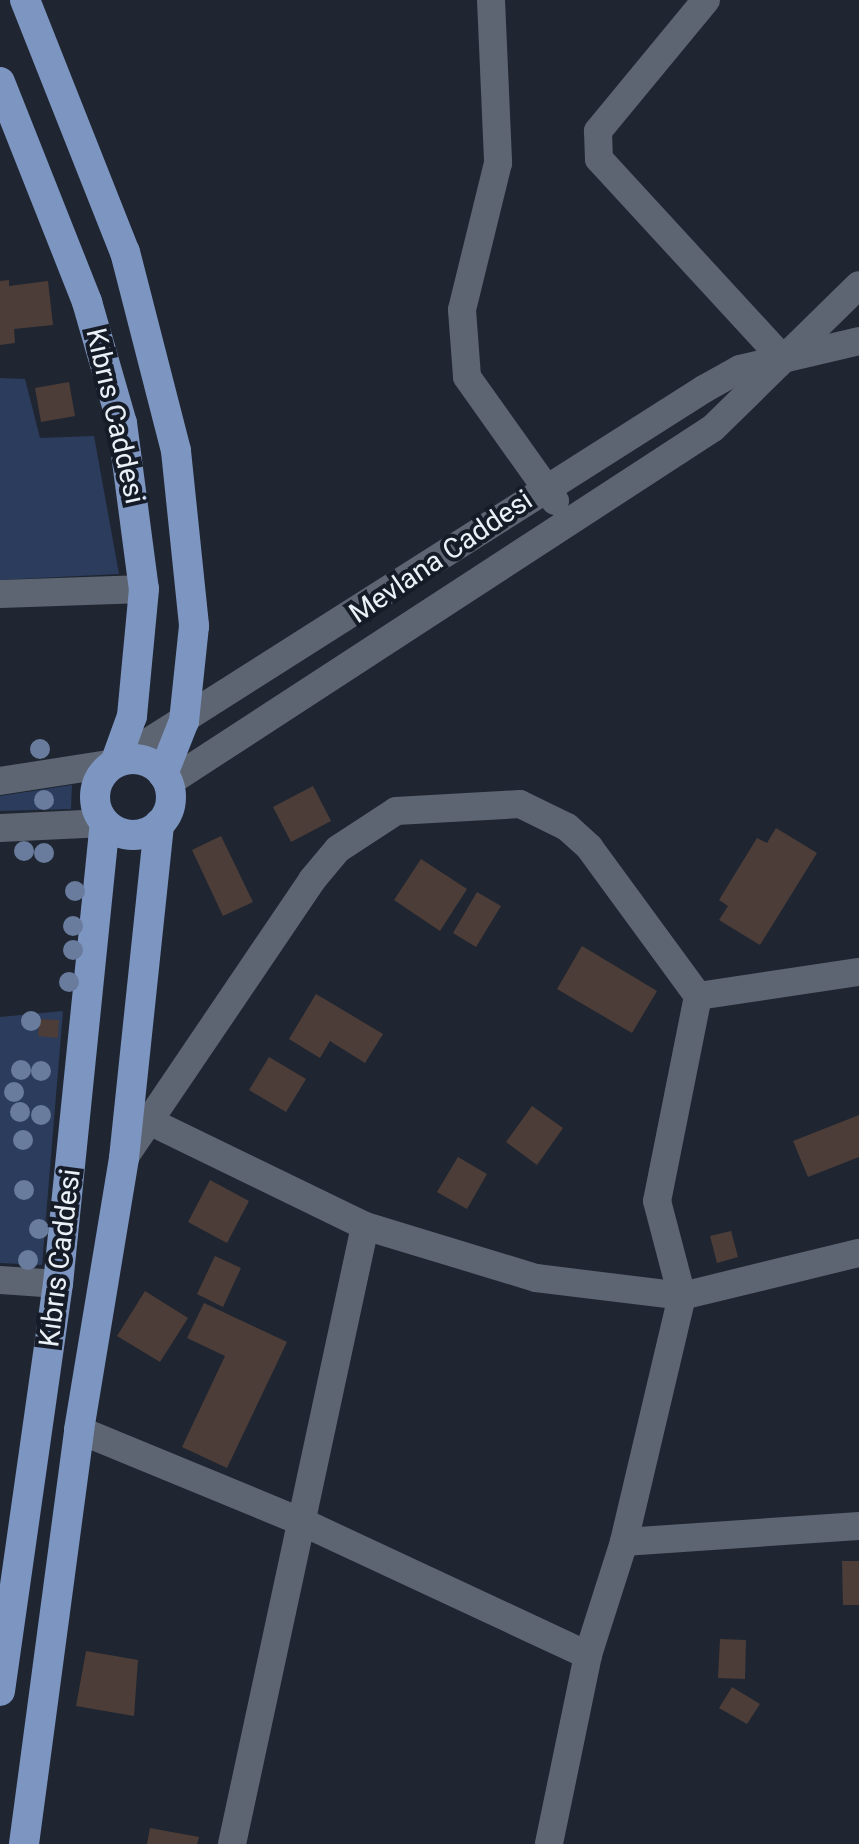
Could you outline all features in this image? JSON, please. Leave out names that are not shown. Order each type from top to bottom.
[{"type":"main road","points":[[24,1844],[79,1430],[124,1158],[159,824],[170,804],[166,779],[184,721],[194,626],[185,508],[162,386],[125,252],[25,0]]},
{"type":"main road","name":"Kıbrıs Caddesi","points":[[0,82],[107,361],[140,533],[144,589],[132,716],[115,763]]},
{"type":"main road","points":[[159,824],[138,834],[106,823],[96,790],[115,763],[136,759],[166,779]]},
{"type":"main road","name":"Kıbrıs Caddesi","points":[[0,1690],[58,1284],[106,823]]},
{"type":"street","points":[[491,0],[498,163],[462,310],[467,377],[569,519]]},
{"type":"street","points":[[706,0],[598,131],[598,159],[781,357]]},
{"type":"street","name":"Mevlana Caddesi","points":[[0,781],[115,763],[545,487],[740,369],[781,357],[859,285]]},
{"type":"street","points":[[166,779],[713,428],[781,357],[859,341]]},
{"type":"street","points":[[0,594],[144,589]]},
{"type":"street","points":[[124,1158],[312,880],[338,849],[396,812],[520,804],[567,827],[698,996],[657,1202],[682,1296],[624,1542],[588,1655],[549,1844]]},
{"type":"street","points":[[0,828],[106,823]]},
{"type":"street","points":[[698,996],[859,972]]},
{"type":"street","points":[[150,1121],[365,1226],[536,1278],[682,1296],[859,1254]]},
{"type":"street","points":[[232,1844],[365,1226]]},
{"type":"street","points":[[0,1280],[58,1284]]},
{"type":"street","points":[[79,1430],[300,1521],[588,1655]]},
{"type":"street","points":[[624,1542],[859,1526]]},
{"type":"shaded area","points":[[0,378],[25,379],[40,438],[94,436],[119,574],[0,580]]},
{"type":"shaded area","points":[[72,785],[71,809],[0,811],[0,796]]},
{"type":"shaded area","points":[[63,1011],[42,1265],[0,1263],[0,1017]]},
{"type":"building","points":[[9,280],[9,286],[48,281],[53,325],[14,329],[15,343],[0,345],[0,281]]},
{"type":"building","points":[[69,382],[75,416],[41,422],[35,388]]},
{"type":"building","points":[[313,786],[331,821],[291,842],[273,807]]},
{"type":"building","points":[[776,828],[817,853],[760,945],[719,920],[728,906],[719,900],[757,838],[767,843]]},
{"type":"building","points":[[221,836],[253,902],[223,916],[192,850]]},
{"type":"building","points":[[421,859],[467,889],[440,931],[394,900]]},
{"type":"building","points":[[477,892],[501,906],[476,947],[453,933]]},
{"type":"building","points":[[582,946],[657,991],[632,1033],[557,989]]},
{"type":"building","points":[[316,994],[383,1034],[365,1063],[330,1041],[320,1058],[289,1039]]},
{"type":"building","points":[[39,1019],[59,1020],[58,1038],[38,1036]]},
{"type":"building","points":[[269,1057],[306,1079],[286,1112],[249,1090]]},
{"type":"building","points":[[532,1106],[563,1128],[537,1165],[506,1142]]},
{"type":"building","points":[[859,1115],[859,1157],[808,1177],[793,1141]]},
{"type":"building","points":[[458,1157],[487,1174],[467,1209],[437,1192]]},
{"type":"building","points":[[210,1180],[249,1201],[227,1243],[188,1222]]},
{"type":"building","points":[[731,1231],[738,1257],[717,1263],[710,1236]]},
{"type":"building","points":[[215,1256],[241,1268],[223,1307],[197,1294]]},
{"type":"building","points":[[145,1291],[188,1318],[160,1362],[117,1336]]},
{"type":"building","points":[[204,1303],[287,1342],[227,1468],[182,1447],[225,1356],[187,1338]]},
{"type":"building","points":[[842,1561],[859,1561],[859,1605],[843,1605]]},
{"type":"building","points":[[720,1639],[746,1640],[745,1679],[718,1678]]},
{"type":"building","points":[[86,1651],[138,1660],[134,1716],[76,1706]]},
{"type":"building","points":[[732,1687],[760,1704],[747,1724],[719,1708]]},
{"type":"building","points":[[150,1828],[199,1837],[197,1844],[147,1844]]}]
